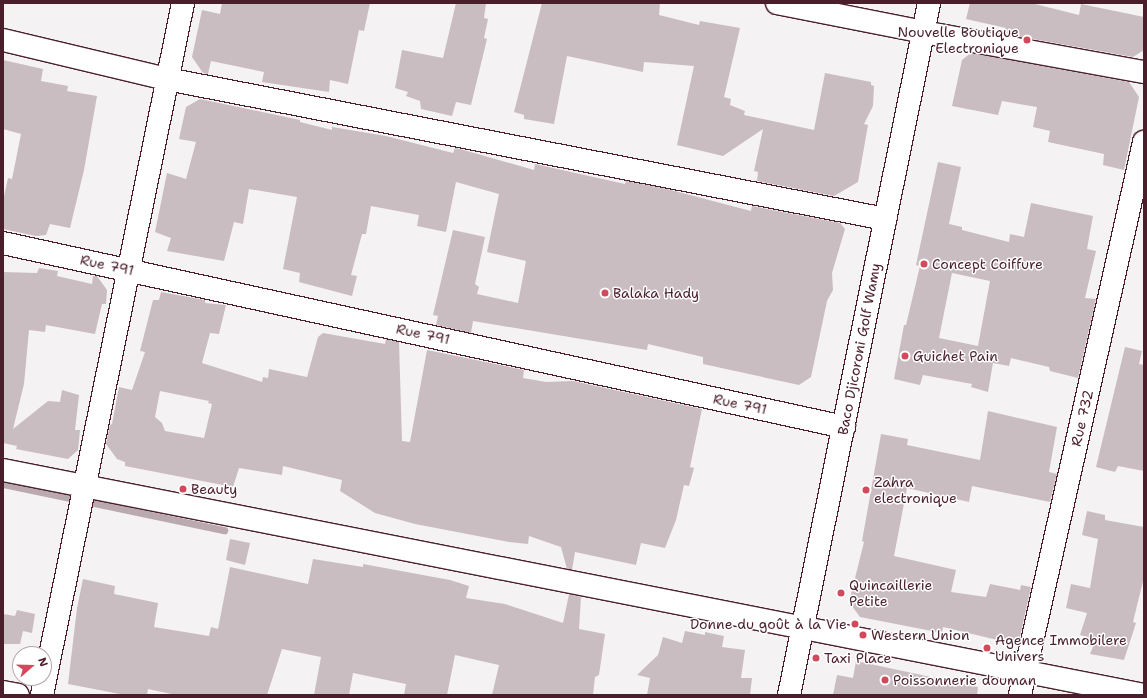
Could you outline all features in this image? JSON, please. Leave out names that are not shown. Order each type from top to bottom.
[{"type":"street","points":[[42,695],[183,3]]},
{"type":"street","points":[[777,3],[923,32],[1144,72]]},
{"type":"street","name":"Baco Djicoroni Golf Wamy","points":[[789,695],[929,3]]},
{"type":"street","points":[[3,40],[167,79],[885,219]]},
{"type":"street","name":"Rue 732","points":[[1020,695],[1144,142]]},
{"type":"street","name":"Rue 791","points":[[3,243],[128,269],[844,427]]},
{"type":"street","points":[[3,470],[1143,695]]},
{"type":"street","points":[[3,692],[18,695]]},
{"type":"building","points":[[222,3],[370,3],[364,31],[359,30],[348,84],[330,80],[329,92],[262,82],[264,72],[211,61],[208,74],[203,73],[192,57],[202,10],[220,14]]},
{"type":"building","points":[[456,3],[486,3],[484,18],[488,19],[484,38],[487,39],[471,105],[456,102],[452,116],[421,109],[420,101],[406,96],[408,92],[395,88],[402,50],[443,58]]},
{"type":"building","points":[[542,3],[660,3],[659,15],[699,25],[700,21],[740,28],[724,97],[731,99],[730,105],[745,111],[744,115],[814,130],[825,73],[871,82],[871,85],[874,86],[873,106],[864,124],[868,125],[858,182],[834,196],[757,181],[758,172],[754,171],[763,129],[723,156],[677,145],[694,66],[644,62],[643,72],[567,56],[554,124],[524,119],[524,115],[514,112]]},
{"type":"building","points":[[970,3],[1031,3],[1079,15],[1081,4],[1144,17],[1144,50],[1133,57],[999,33],[1006,28],[966,19]]},
{"type":"building","points":[[971,53],[1129,82],[1139,97],[1124,170],[1103,165],[1104,154],[1048,142],[1050,131],[1033,127],[1037,107],[1002,101],[998,115],[952,106],[962,60]]},
{"type":"building","points":[[3,60],[43,69],[41,81],[68,86],[67,91],[97,96],[84,170],[70,228],[50,224],[46,235],[36,236],[3,229],[3,201],[8,178],[12,179],[21,134],[3,129]]},
{"type":"building","points":[[200,99],[300,120],[300,122],[332,130],[332,127],[386,136],[453,153],[455,148],[460,149],[534,170],[535,164],[625,184],[626,181],[667,189],[751,211],[752,206],[840,223],[845,229],[832,273],[833,290],[827,301],[811,377],[799,385],[703,364],[703,357],[648,344],[647,350],[473,321],[471,333],[436,325],[438,316],[433,315],[453,230],[485,237],[475,284],[479,287],[477,294],[518,303],[526,261],[487,252],[499,194],[456,182],[446,232],[417,226],[419,215],[371,206],[366,234],[362,234],[351,275],[357,276],[352,296],[299,282],[300,273],[283,269],[297,197],[249,189],[243,224],[234,222],[224,261],[167,251],[171,238],[155,232],[167,173],[186,179],[196,142],[179,139],[186,107]]},
{"type":"building","points":[[938,162],[961,167],[949,224],[962,227],[962,230],[1009,242],[1010,234],[1024,237],[1031,203],[1093,216],[1087,249],[1096,251],[1085,298],[1096,299],[1078,378],[1050,371],[1049,367],[1011,358],[1009,366],[993,363],[988,392],[971,387],[972,384],[923,375],[920,385],[894,379],[904,325],[906,325],[920,266],[916,265]],"holes":[[[952,273],[990,281],[978,346],[939,338]]]},
{"type":"building","points":[[39,268],[58,271],[57,276],[92,284],[93,276],[97,276],[107,290],[106,304],[102,304],[95,334],[46,325],[45,332],[29,330],[24,384],[13,429],[48,401],[60,402],[62,390],[79,395],[75,430],[80,430],[78,450],[68,459],[16,449],[17,446],[3,443],[3,272],[37,273]]},
{"type":"building","points":[[161,292],[205,300],[205,303],[226,305],[219,334],[210,333],[202,363],[262,382],[263,377],[268,378],[269,369],[307,377],[318,337],[323,333],[385,344],[386,339],[399,342],[402,441],[410,442],[427,350],[524,370],[523,378],[546,382],[573,381],[702,409],[690,467],[694,468],[689,486],[684,485],[676,520],[665,548],[641,543],[636,565],[575,552],[572,570],[567,569],[561,547],[529,536],[528,544],[509,542],[415,524],[375,513],[340,491],[342,480],[283,466],[282,475],[239,468],[233,487],[125,466],[125,462],[117,459],[106,444],[110,425],[112,424],[119,387],[132,390],[145,352],[140,351],[153,300],[159,300]],"holes":[[[160,391],[209,401],[208,403],[212,404],[204,438],[165,431],[162,423],[155,417]]]},
{"type":"building","points":[[1125,347],[1142,351],[1139,364],[1144,365],[1144,471],[1118,466],[1115,472],[1096,467]]},
{"type":"building","points":[[988,411],[1057,427],[1049,472],[1057,474],[1050,502],[972,486],[969,502],[907,488],[894,556],[956,570],[951,592],[986,597],[990,584],[1020,590],[1021,585],[1031,587],[1019,641],[1014,644],[943,627],[942,633],[860,617],[849,602],[864,542],[862,541],[881,434],[908,439],[907,445],[980,460]]},
{"type":"building","points":[[1087,511],[1105,515],[1105,520],[1144,527],[1144,577],[1133,622],[1136,623],[1124,660],[1090,654],[1093,647],[1085,645],[1087,637],[1080,635],[1087,613],[1066,608],[1071,584],[1090,588],[1098,539],[1082,535]]},
{"type":"building","points":[[230,539],[250,543],[245,565],[226,560]]},
{"type":"building","points":[[313,559],[363,567],[363,564],[450,580],[469,586],[466,598],[505,604],[563,623],[569,594],[581,597],[579,629],[605,634],[599,675],[595,677],[593,695],[492,695],[499,665],[455,655],[447,695],[404,695],[406,684],[353,673],[349,695],[314,695],[321,657],[282,649],[267,695],[176,695],[148,689],[147,695],[125,695],[68,684],[77,608],[83,579],[115,586],[114,594],[158,603],[154,627],[209,636],[211,627],[218,629],[230,567],[308,584]]},
{"type":"building","points":[[17,610],[35,614],[32,633],[23,631],[20,644],[3,644],[3,614],[15,616]]},
{"type":"building","points":[[685,631],[705,635],[705,632],[724,636],[722,647],[745,650],[741,678],[752,678],[750,695],[647,695],[650,678],[637,675],[658,655],[663,637],[682,643]]},
{"type":"building","points":[[856,661],[978,687],[977,695],[833,695],[837,675],[853,678]]},
{"type":"waterway","points":[[3,484],[224,530]]},
{"type":"place","name":"Nouvelle Boutique Electronique","points":[[1027,40]]},
{"type":"place","name":"Concept Coiffure","points":[[924,264]]},
{"type":"place","name":"Balaka Hady","points":[[605,293]]},
{"type":"place","name":"Guichet Pain","points":[[905,356]]},
{"type":"place","name":"Beauty","points":[[183,489]]},
{"type":"place","name":"Zahra electronique","points":[[866,490]]},
{"type":"place","name":"Quincaillerie Petite","points":[[841,593]]},
{"type":"place","name":"Donne du goût à la Vie","points":[[855,624]]},
{"type":"place","name":"Western Union","points":[[863,635]]},
{"type":"place","name":"Agence Immobilere Univers","points":[[987,648]]},
{"type":"place","name":"Taxi Place","points":[[816,658]]},
{"type":"place","name":"Poissonnerie douman","points":[[885,680]]}]
